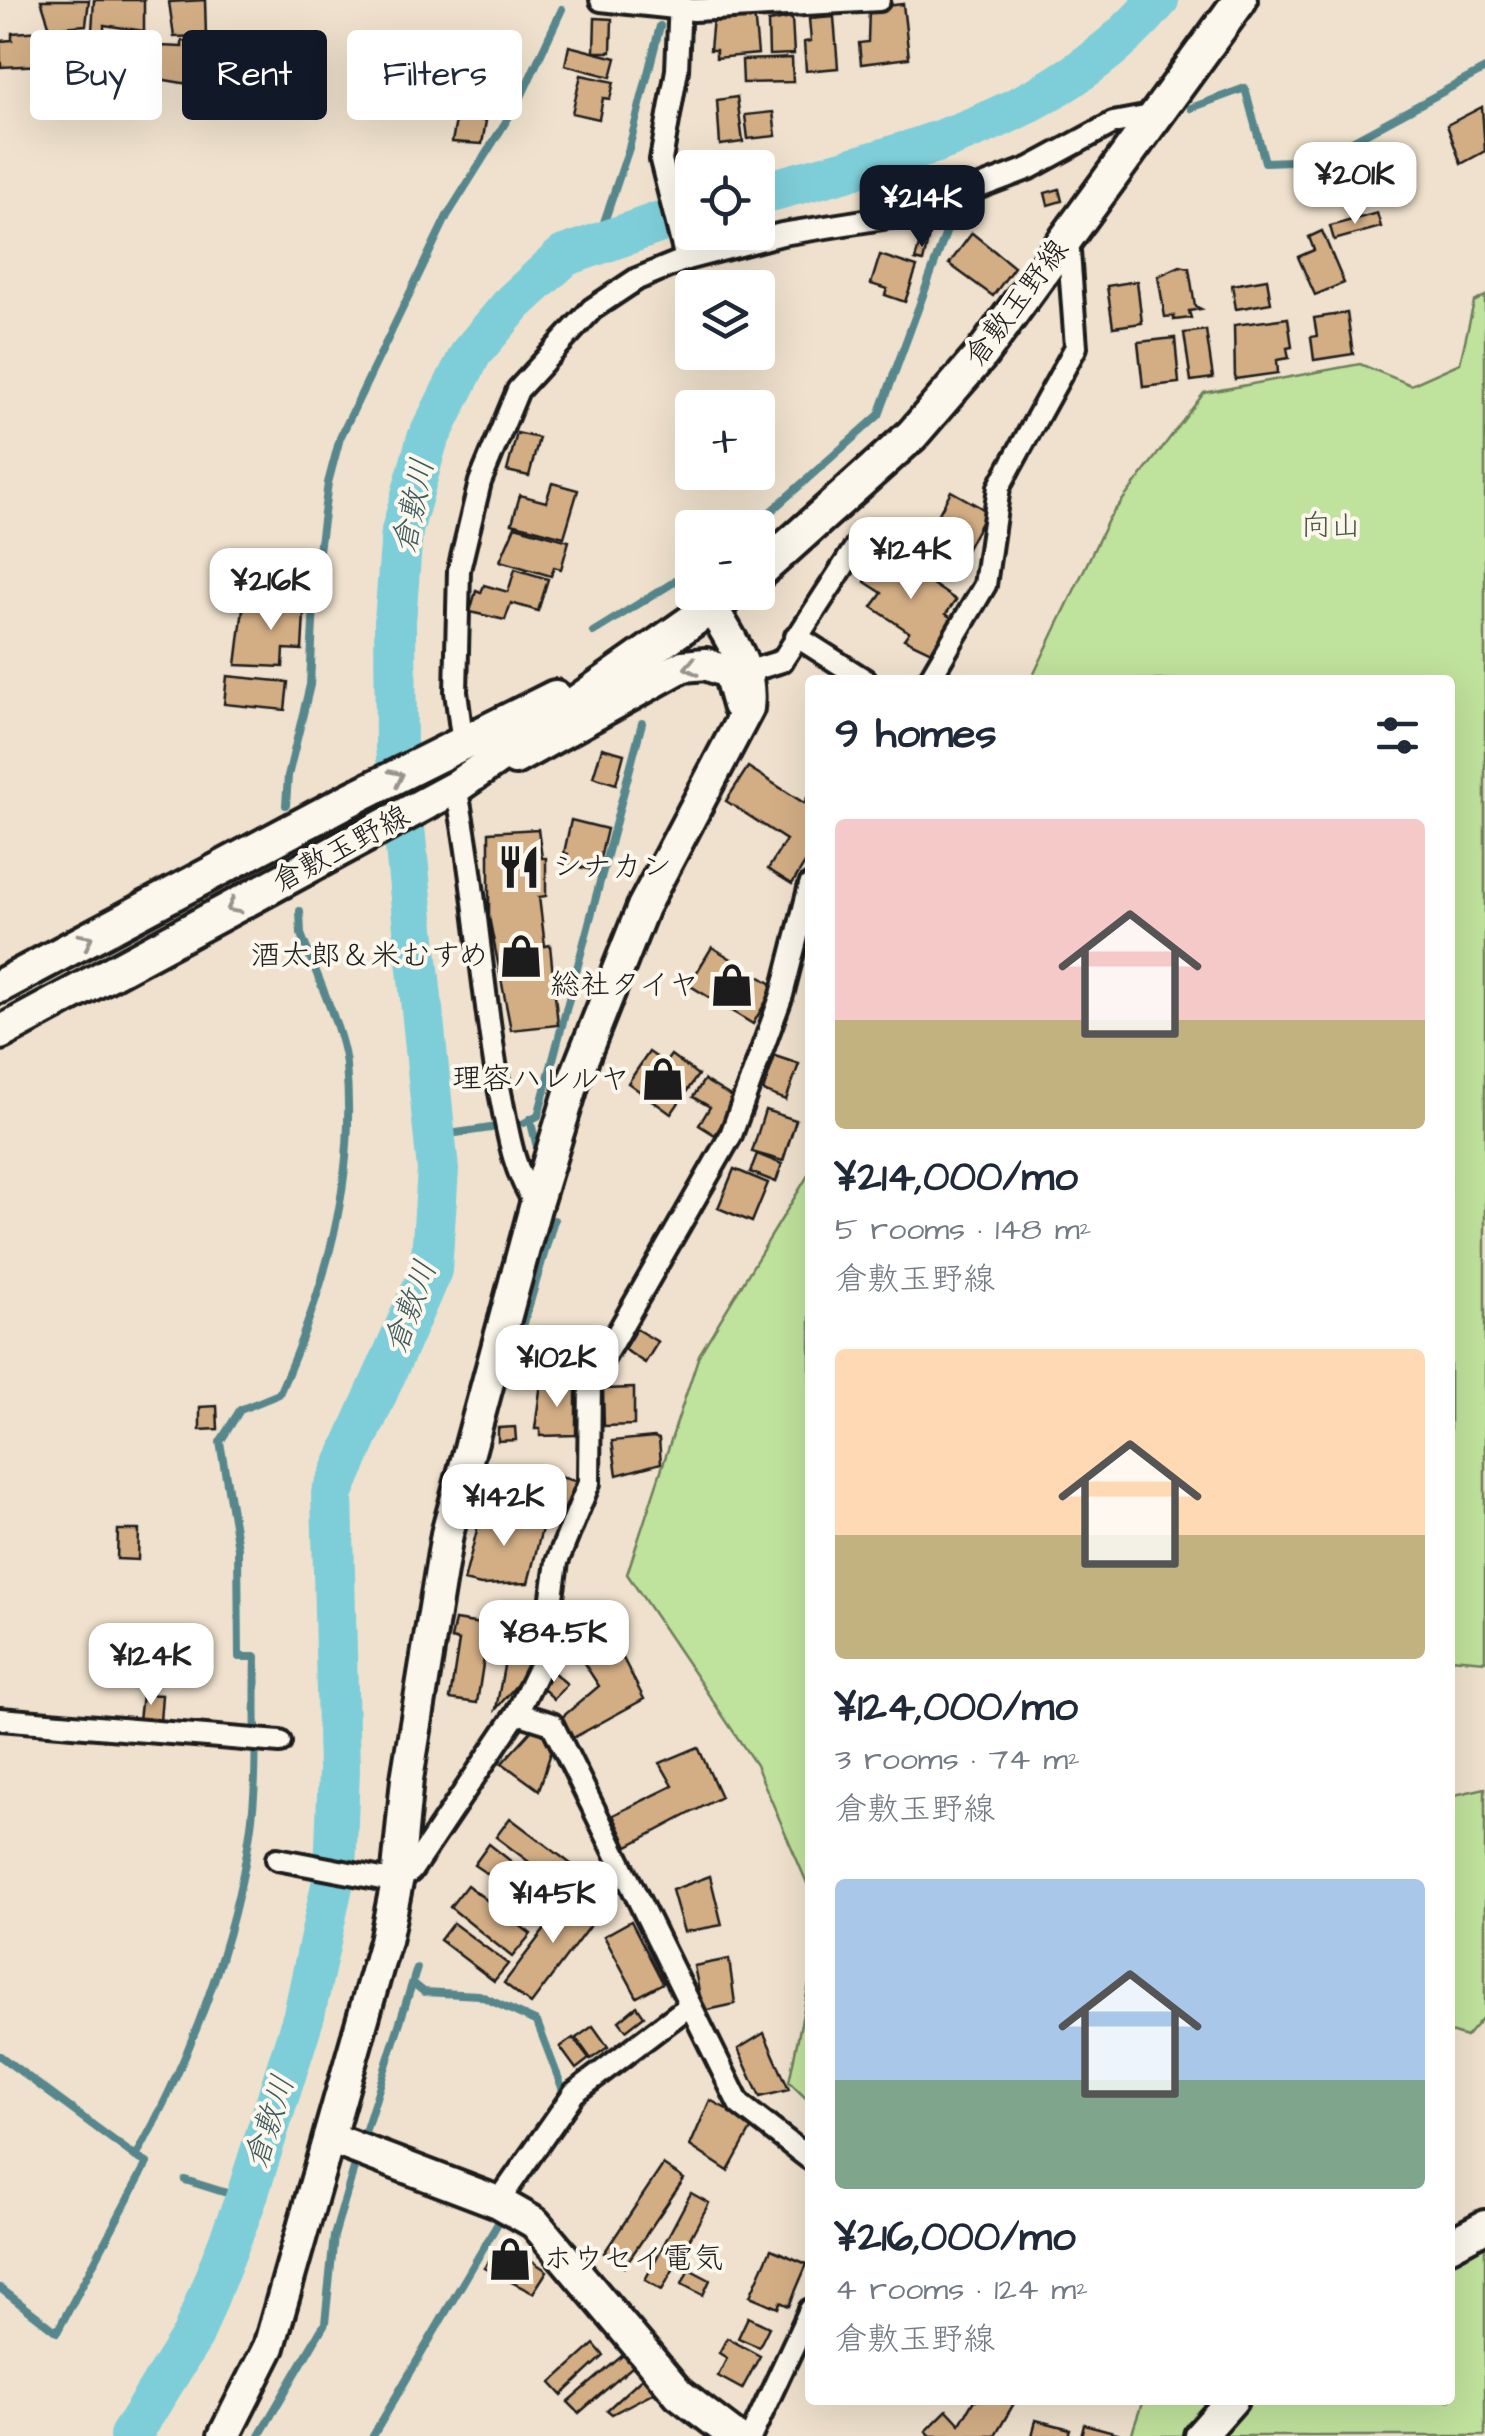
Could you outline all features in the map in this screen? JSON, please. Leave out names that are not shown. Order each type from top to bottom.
[{"type":"main road","name":"倉敷玉野線","points":[[775,559],[912,435],[982,354],[1240,0]]},
{"type":"main road","name":"倉敷玉野線","points":[[0,1033],[456,787],[708,610]]},
{"type":"main road","name":"倉敷玉野線","points":[[0,986],[346,801],[668,639]]},
{"type":"street","points":[[600,0],[681,4],[879,0]]},
{"type":"street","points":[[681,4],[677,70],[660,160],[684,255]]},
{"type":"street","points":[[455,748],[459,570],[480,482],[518,390],[592,309],[636,279],[684,255],[782,234],[908,214],[1030,168],[1113,123],[1156,115]]},
{"type":"street","points":[[932,675],[985,585],[1000,487],[1076,347],[1068,236]]},
{"type":"street","points":[[746,672],[782,661],[858,542]]},
{"type":"street","points":[[224,2436],[269,2348],[351,2146],[388,1881],[447,1534],[536,1204],[573,1083],[642,907],[740,728],[750,690],[725,610]]},
{"type":"street","points":[[796,636],[856,675]]},
{"type":"street","points":[[536,1204],[523,1186],[504,1113],[483,1001],[456,787],[528,753],[683,666],[706,664],[729,674],[737,693],[740,728]]},
{"type":"street","points":[[280,1860],[388,1881],[411,1871],[517,1713],[543,1660],[557,1562],[589,1483],[590,1377],[731,1134],[782,995],[805,905]]},
{"type":"street","points":[[490,1371],[590,1377]]},
{"type":"street","points":[[517,1713],[552,1724],[738,2104],[805,2155]]},
{"type":"street","points":[[0,1719],[264,1742]]},
{"type":"street","points":[[498,2202],[574,2093],[689,2006]]},
{"type":"street","points":[[351,2146],[498,2202],[535,2223],[558,2245],[679,2394],[734,2436]]},
{"type":"street","points":[[1455,2242],[1485,2226]]},
{"type":"street","points":[[751,2436],[805,2321]]},
{"type":"street","points":[[1200,2436],[1228,2405]]},
{"type":"green space","name":"向山","points":[[1485,296],[1485,1661],[1455,1658],[1455,675],[1033,675],[1109,518],[1204,393],[1360,364],[1411,385],[1460,363],[1474,302]]},
{"type":"green space","points":[[805,1180],[805,1878],[756,1765],[627,1574],[699,1355]]},
{"type":"green space","points":[[1485,1788],[1485,2015],[1466,2037],[1455,2034],[1455,1795]]},
{"type":"green space","points":[[805,2004],[805,2097],[789,2082]]},
{"type":"green space","points":[[1485,2222],[1485,2436],[1131,2436],[1141,2405],[1455,2405],[1455,2233]]},
{"type":"building","points":[[41,0],[89,0],[86,25],[50,28]]},
{"type":"building","points":[[94,0],[144,0],[144,30],[104,25],[104,30],[92,30]]},
{"type":"building","points":[[205,0],[206,30],[182,30],[182,37],[174,37],[169,2]]},
{"type":"building","points":[[903,4],[909,58],[861,64],[859,43],[868,42],[869,8]]},
{"type":"building","points":[[754,13],[758,54],[716,58],[716,50],[710,50],[713,17]]},
{"type":"building","points":[[834,17],[838,68],[806,71],[804,42],[811,41],[809,19]]},
{"type":"building","points":[[595,18],[612,19],[611,52],[594,52]]},
{"type":"building","points":[[792,18],[794,54],[769,55],[768,22]]},
{"type":"building","points":[[30,32],[30,66],[1,67],[0,41],[12,40],[12,33]]},
{"type":"building","points":[[162,46],[182,47],[182,83],[162,80]]},
{"type":"building","points":[[569,46],[616,58],[611,77],[565,65]]},
{"type":"building","points":[[792,58],[793,82],[743,83],[742,60]]},
{"type":"building","points":[[581,75],[614,82],[610,99],[603,98],[599,119],[572,113]]},
{"type":"building","points":[[737,97],[743,142],[720,145],[717,100]]},
{"type":"building","points":[[1482,107],[1485,151],[1461,164],[1447,125]]},
{"type":"building","points":[[773,112],[776,136],[748,139],[745,115]]},
{"type":"building","points":[[456,120],[486,121],[482,144],[452,142]]},
{"type":"building","points":[[1059,189],[1062,201],[1048,205],[1045,193]]},
{"type":"building","points":[[1377,213],[1381,227],[1334,240],[1330,226]]},
{"type":"building","points":[[1322,231],[1344,283],[1315,295],[1298,257],[1314,250],[1309,237]]},
{"type":"building","points":[[972,233],[1014,267],[993,296],[949,264]]},
{"type":"building","points":[[921,238],[928,240],[923,262],[915,260]]},
{"type":"building","points":[[880,255],[917,267],[905,302],[885,295],[887,289],[871,284]]},
{"type":"building","points":[[1180,266],[1189,268],[1195,306],[1201,309],[1189,311],[1191,318],[1174,320],[1174,316],[1165,317],[1158,276]]},
{"type":"building","points":[[1267,279],[1271,303],[1236,309],[1232,285]]},
{"type":"building","points":[[1137,281],[1142,323],[1113,327],[1107,286]]},
{"type":"building","points":[[1347,313],[1353,354],[1314,360],[1314,318]]},
{"type":"building","points":[[1288,318],[1292,347],[1287,348],[1289,358],[1277,360],[1278,373],[1235,379],[1234,325]]},
{"type":"building","points":[[1206,330],[1213,378],[1191,381],[1184,333]]},
{"type":"building","points":[[1175,338],[1179,383],[1143,387],[1138,342]]},
{"type":"building","points":[[517,433],[539,438],[529,476],[507,471]]},
{"type":"building","points":[[552,483],[578,490],[564,537],[512,523],[520,495],[546,502]]},
{"type":"building","points":[[951,491],[987,511],[957,567],[921,547]]},
{"type":"building","points":[[515,526],[569,541],[561,569],[554,567],[551,576],[500,561]]},
{"type":"building","points":[[885,552],[956,600],[946,614],[953,619],[931,652],[904,639],[909,632],[872,607],[882,593],[865,582]]},
{"type":"building","points":[[515,569],[548,579],[538,611],[511,603],[505,620],[470,612],[476,591],[481,593],[484,585],[508,592]]},
{"type":"building","points":[[282,594],[305,595],[302,650],[284,649],[283,667],[236,665],[243,608],[282,610]]},
{"type":"building","points":[[227,676],[288,682],[285,710],[224,704]]},
{"type":"building","points":[[602,748],[624,754],[616,784],[593,777]]},
{"type":"building","points":[[748,767],[805,801],[805,863],[792,884],[768,869],[786,840],[726,801]]},
{"type":"building","points":[[571,820],[607,829],[597,871],[566,864],[568,854],[564,853]]},
{"type":"building","points":[[538,829],[542,858],[546,858],[546,896],[539,897],[545,946],[550,945],[558,1025],[511,1030],[489,917],[489,832]]},
{"type":"building","name":"総社タイヤ","points":[[712,947],[775,986],[753,1024],[689,985]]},
{"type":"building","name":"理容ハレルヤ","points":[[649,1052],[665,1063],[671,1055],[698,1075],[671,1114],[628,1083]]},
{"type":"building","points":[[775,1056],[799,1064],[786,1100],[763,1091]]},
{"type":"building","points":[[704,1080],[737,1100],[715,1135],[699,1125],[710,1107],[693,1097]]},
{"type":"building","points":[[765,1110],[796,1120],[783,1161],[752,1152]]},
{"type":"building","points":[[757,1154],[782,1164],[776,1182],[750,1172]]},
{"type":"building","points":[[734,1169],[768,1183],[752,1222],[718,1208]]},
{"type":"building","points":[[636,1329],[658,1342],[645,1363],[624,1349]]},
{"type":"building","points":[[541,1382],[576,1385],[576,1435],[540,1436],[540,1429],[535,1429]]},
{"type":"building","points":[[634,1388],[634,1425],[604,1426],[603,1389]]},
{"type":"building","points":[[217,1406],[218,1429],[200,1430],[200,1407]]},
{"type":"building","points":[[515,1427],[516,1440],[498,1441],[498,1428]]},
{"type":"building","points":[[659,1439],[661,1463],[617,1475],[612,1441]]},
{"type":"building","points":[[537,1471],[579,1482],[569,1521],[527,1511]]},
{"type":"building","points":[[482,1510],[520,1520],[522,1512],[545,1517],[528,1583],[481,1585],[464,1581]]},
{"type":"building","points":[[118,1530],[139,1530],[138,1560],[117,1559]]},
{"type":"building","points":[[515,1606],[538,1610],[529,1670],[496,1709],[505,1661],[484,1658],[477,1703],[450,1699],[459,1641],[451,1639],[455,1620],[512,1629]]},
{"type":"building","points":[[610,1633],[644,1699],[571,1739],[561,1718],[599,1686],[576,1651]]},
{"type":"building","points":[[553,1672],[567,1684],[554,1699],[540,1686]]},
{"type":"building","points":[[142,1694],[162,1695],[160,1722],[139,1720]]},
{"type":"building","points":[[534,1728],[554,1743],[539,1790],[502,1763]]},
{"type":"building","points":[[698,1747],[721,1797],[628,1846],[613,1815],[673,1786],[660,1763]]},
{"type":"building","points":[[510,1818],[575,1867],[561,1886],[496,1837]]},
{"type":"building","points":[[489,1844],[554,1895],[544,1912],[474,1865]]},
{"type":"building","points":[[710,1876],[722,1925],[684,1932],[672,1890]]},
{"type":"building","points":[[467,1885],[531,1934],[512,1957],[450,1907]]},
{"type":"building","points":[[576,1888],[603,1908],[531,2004],[504,1983]]},
{"type":"building","points":[[631,1921],[663,1983],[637,1997],[604,1936]]},
{"type":"building","points":[[453,1923],[508,1964],[494,1981],[440,1940]]},
{"type":"building","points":[[729,1959],[735,2004],[703,2011],[694,1966]]},
{"type":"building","points":[[637,2006],[644,2016],[626,2030],[619,2021]]},
{"type":"building","points":[[593,2026],[608,2047],[591,2059],[576,2038]]},
{"type":"building","points":[[764,2033],[789,2090],[760,2097],[738,2049]]},
{"type":"building","points":[[573,2038],[589,2059],[576,2069],[560,2047]]},
{"type":"building","points":[[710,2100],[754,2124],[728,2171],[690,2146]]},
{"type":"building","points":[[663,2165],[684,2179],[624,2267],[604,2253]]},
{"type":"building","points":[[691,2193],[709,2203],[662,2290],[645,2280]]},
{"type":"building","name":"ホウセイ電気","points":[[503,2241],[547,2271],[533,2293],[484,2268]]},
{"type":"building","points":[[771,2249],[805,2263],[789,2306],[780,2302],[778,2308],[750,2296]]},
{"type":"building","points":[[689,2269],[710,2280],[703,2295],[682,2284]]},
{"type":"building","points":[[748,2317],[769,2327],[759,2347],[738,2338]]},
{"type":"building","points":[[727,2338],[760,2356],[742,2389],[718,2376],[727,2358],[719,2353]]},
{"type":"building","points":[[594,2344],[604,2356],[562,2395],[551,2383]]},
{"type":"building","points":[[629,2350],[639,2361],[579,2413],[568,2402]]},
{"type":"building","points":[[646,2374],[660,2389],[612,2414],[607,2410]]},
{"type":"building","points":[[971,2405],[1013,2405],[995,2436],[931,2436],[926,2431],[947,2410],[960,2424]]},
{"type":"building","points":[[1036,2420],[1070,2429],[1068,2436],[1032,2436]]},
{"type":"building","points":[[1084,2424],[1118,2433],[1081,2436]]},
{"type":"waterway","name":"倉敷川","points":[[775,189],[921,147],[1026,104],[1074,75],[1118,41],[1158,0]]},
{"type":"waterway","points":[[286,805],[288,776],[310,685],[315,581],[328,483],[340,438],[447,216],[520,99],[562,9]]},
{"type":"waterway","points":[[597,243],[629,148],[660,26]]},
{"type":"waterway","points":[[1191,108],[1245,88],[1265,162],[1317,160],[1485,69]]},
{"type":"waterway","name":"倉敷川","points":[[130,2436],[193,2335],[246,2199],[304,2015],[335,1872],[339,1770],[332,1494],[431,1270],[438,1170],[396,747],[395,622],[402,531],[427,441],[471,353],[514,302],[564,256],[675,217]]},
{"type":"waterway","points":[[772,510],[879,415],[947,230],[956,225]]},
{"type":"waterway","points":[[593,632],[675,581]]},
{"type":"waterway","points":[[524,1123],[538,1116],[642,723]]},
{"type":"waterway","points":[[0,2288],[57,2332],[147,2163],[136,2157],[192,2041],[221,1958],[243,1875],[254,1790],[256,1657],[239,1657],[238,1548],[220,1442],[240,1410],[279,1394],[296,1355],[334,1234],[347,1150],[344,1051],[301,934],[300,911]]},
{"type":"waterway","points":[[530,1119],[537,1147]]},
{"type":"waterway","points":[[435,1136],[491,1128]]},
{"type":"waterway","points":[[512,1364],[554,1220]]},
{"type":"waterway","points":[[361,2145],[417,1968]]},
{"type":"waterway","points":[[413,1983],[424,1992],[479,1995],[537,2022],[563,2090]]},
{"type":"waterway","points":[[0,2056],[136,2157]]},
{"type":"waterway","points":[[259,2436],[325,2323],[334,2236],[357,2158]]},
{"type":"waterway","points":[[185,2180],[246,2199]]},
{"type":"waterway","points":[[373,2436],[498,2223]]},
{"type":"place","name":"シナカン","points":[[519,867]]},
{"type":"place","name":"酒太郎＆米むすめ","points":[[521,956]]},
{"type":"place","name":"総社タイヤ","points":[[732,985]]},
{"type":"place","name":"理容ハレルヤ","points":[[663,1079]]},
{"type":"place","name":"ホウセイ電気","points":[[510,2259]]}]
